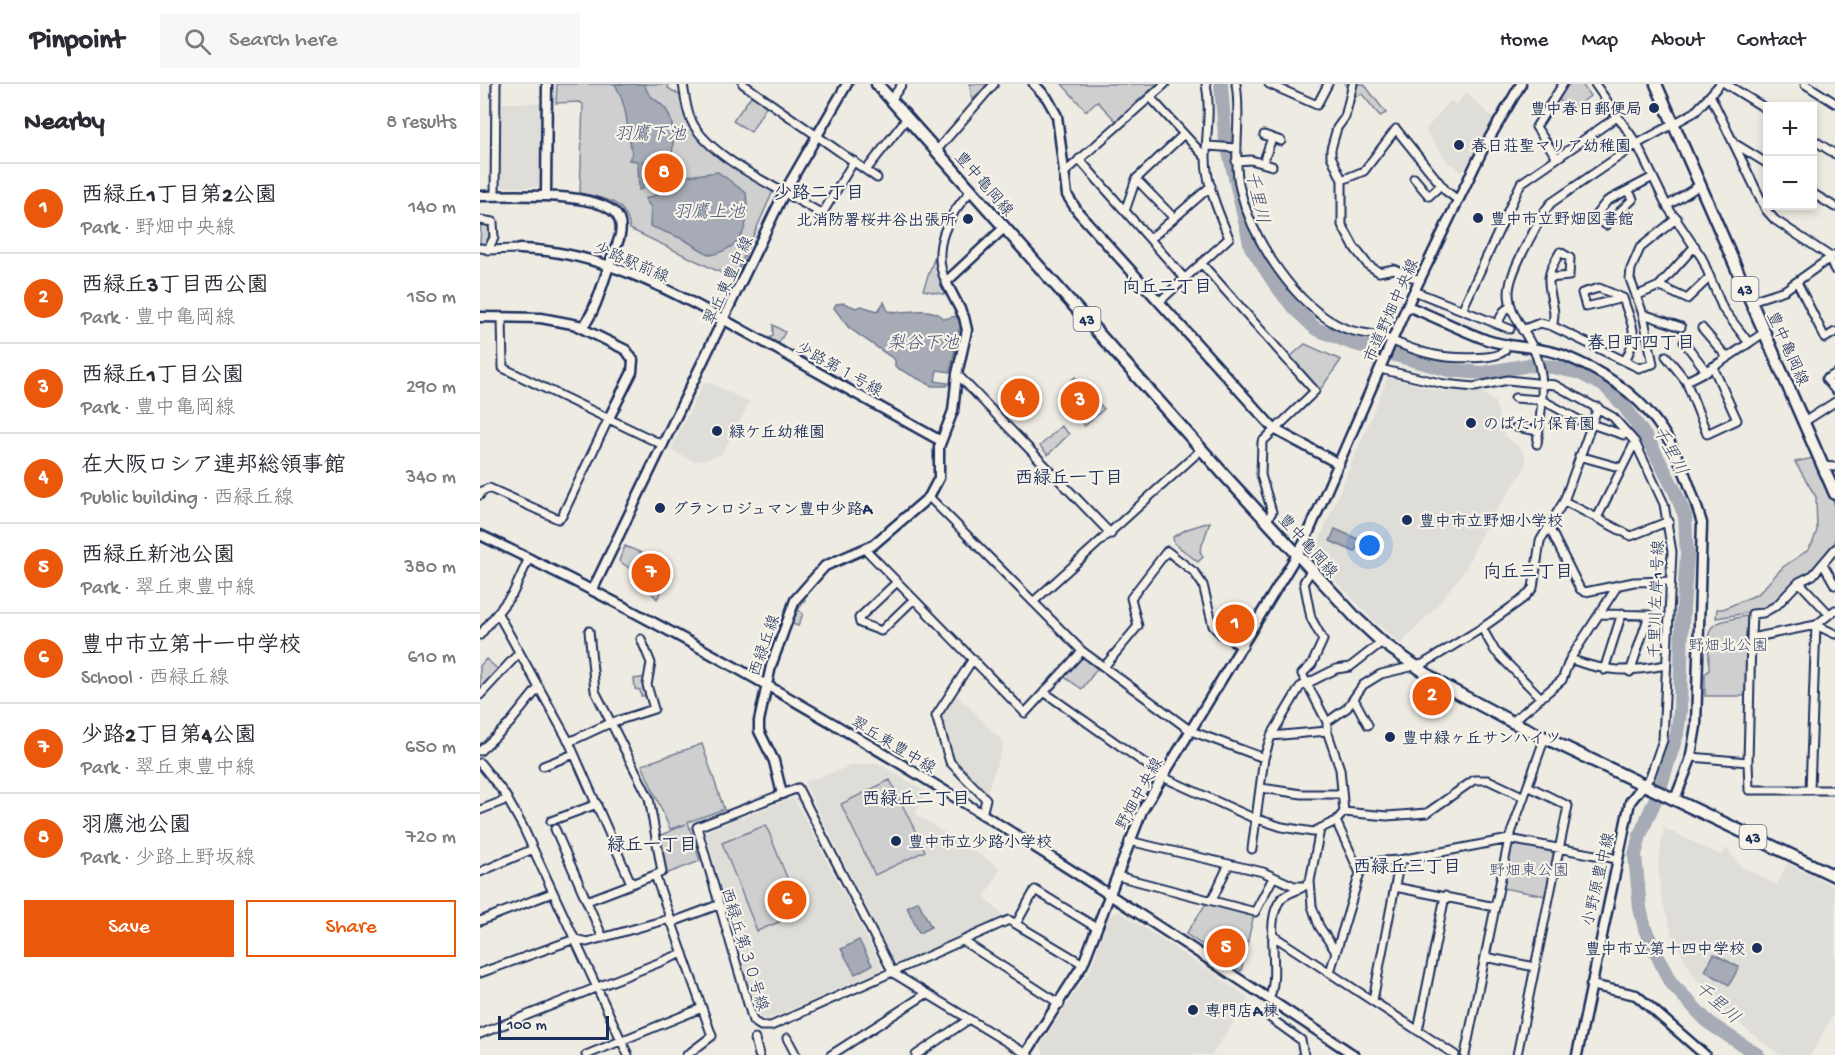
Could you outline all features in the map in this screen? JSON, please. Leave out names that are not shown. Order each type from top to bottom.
[{"type":"main road","name":"豊中亀岡線","points":[[877,84],[1202,449],[1357,619],[1382,642],[1413,666],[1512,722],[1834,874]]},
{"type":"main road","name":"豊中亀岡線","points":[[1656,84],[1835,494]]},
{"type":"street","points":[[495,196],[496,84]]},
{"type":"street","points":[[546,194],[547,84]]},
{"type":"street","points":[[683,84],[691,121],[704,139],[723,156],[822,214],[854,161]]},
{"type":"street","points":[[743,84],[877,178]]},
{"type":"street","name":"翠丘東豊中線","points":[[592,589],[785,191],[847,84]]},
{"type":"street","points":[[891,100],[902,84]]},
{"type":"street","points":[[937,150],[994,84]]},
{"type":"street","points":[[1034,84],[1047,98],[1057,116],[1066,195],[1078,212],[1274,429],[1340,464]]},
{"type":"street","points":[[1063,174],[1165,84]]},
{"type":"street","points":[[1159,302],[1229,237],[1211,186],[1206,158],[1209,99],[1206,84]]},
{"type":"street","points":[[1236,84],[1239,114],[1236,161],[1240,190],[1272,260],[1286,281],[1323,315],[1342,327],[1391,343],[1424,353],[1448,357],[1478,357],[1502,354],[1505,350]]},
{"type":"street","points":[[1273,85],[1317,105],[1328,84]]},
{"type":"street","points":[[1353,84],[1345,117],[1337,128],[1331,148],[1331,156],[1342,180],[1342,225],[1354,247],[1368,265],[1379,272],[1394,269],[1419,280]]},
{"type":"street","name":"市道野畑中央線","points":[[1298,555],[1419,280],[1483,149],[1521,84]]},
{"type":"street","points":[[1557,158],[1536,127],[1563,84]]},
{"type":"street","points":[[1595,84],[1637,144],[1667,206],[1695,246],[1723,309],[1749,343]]},
{"type":"street","points":[[1537,444],[1544,380],[1534,351],[1511,306],[1509,292],[1511,279],[1551,203],[1637,144],[1695,112],[1711,97],[1720,84]]},
{"type":"street","points":[[1726,84],[1763,107]]},
{"type":"street","points":[[1805,84],[1835,103]]},
{"type":"street","points":[[1150,97],[1206,158]]},
{"type":"street","points":[[1711,97],[1736,144],[1766,210],[1775,220],[1832,257],[1835,270]]},
{"type":"street","points":[[1462,310],[1521,183],[1618,116]]},
{"type":"street","points":[[867,169],[908,118]]},
{"type":"street","points":[[1342,180],[1364,171],[1396,129],[1441,185],[1458,200]]},
{"type":"street","points":[[1125,211],[1136,179],[1184,135]]},
{"type":"street","points":[[1264,135],[1281,141]]},
{"type":"street","points":[[1263,164],[1272,138]]},
{"type":"street","points":[[1817,142],[1835,153]]},
{"type":"street","points":[[1736,144],[1763,161]]},
{"type":"street","points":[[1208,146],[1237,148]]},
{"type":"street","points":[[1079,159],[1185,279]]},
{"type":"street","points":[[1236,161],[1272,166]]},
{"type":"street","points":[[1628,190],[1633,199],[1606,225],[1595,216],[1607,201],[1628,190],[1653,177]]},
{"type":"street","points":[[1414,178],[1430,196],[1441,185]]},
{"type":"street","points":[[1136,179],[1174,218]]},
{"type":"street","points":[[1667,206],[1700,185]]},
{"type":"street","points":[[1150,239],[1211,186]]},
{"type":"street","points":[[972,190],[954,209],[945,228],[939,261],[946,282],[1005,227]]},
{"type":"street","points":[[480,196],[546,194],[604,206],[616,213],[621,232],[586,322],[577,326]]},
{"type":"street","points":[[1817,196],[1835,207]]},
{"type":"street","points":[[1522,330],[1540,323],[1552,326],[1639,368],[1653,364],[1643,314],[1630,279],[1634,257],[1640,248],[1677,218]]},
{"type":"street","points":[[480,220],[492,222],[494,238],[499,246],[520,249]]},
{"type":"street","name":"少路駅前線","points":[[484,249],[494,238]]},
{"type":"street","points":[[1636,296],[1659,286],[1695,246]]},
{"type":"street","name":"少路駅前線","points":[[484,249],[564,252],[609,264],[724,320]]},
{"type":"street","points":[[1750,301],[1785,290],[1832,257]]},
{"type":"street","points":[[1201,263],[1315,391],[1262,442],[1261,475],[1272,512],[1267,520]]},
{"type":"street","points":[[1659,286],[1686,299],[1710,277]]},
{"type":"street","points":[[1549,278],[1555,319],[1552,326]]},
{"type":"street","name":"西緑丘線","points":[[782,794],[774,761],[759,731],[759,721],[766,684],[792,607],[801,592],[831,562],[866,550],[929,497],[939,478],[941,441],[953,411],[957,374],[967,326],[946,282]]},
{"type":"street","points":[[1797,282],[1825,338],[1835,332]]},
{"type":"street","points":[[1623,298],[1586,307],[1582,293],[1599,288],[1623,298],[1635,335],[1635,342],[1625,361]]},
{"type":"street","points":[[1414,291],[1510,329]]},
{"type":"street","points":[[1407,306],[1488,340],[1562,355],[1622,386],[1655,416],[1692,492],[1702,523],[1697,711],[1691,757],[1673,799]]},
{"type":"street","points":[[1497,324],[1504,311],[1511,306]]},
{"type":"street","points":[[1643,314],[1681,327]]},
{"type":"street","points":[[480,317],[541,318],[577,326],[626,350],[633,360],[632,372],[562,516],[558,519],[489,488],[482,490],[480,495]]},
{"type":"street","points":[[502,318],[503,368],[663,445]]},
{"type":"street","name":"少路第１号線","points":[[724,320],[941,441]]},
{"type":"street","points":[[1702,328],[1726,356]]},
{"type":"street","points":[[1686,381],[1710,370],[1726,356],[1765,332]]},
{"type":"street","points":[[1666,356],[1686,381],[1707,434],[1737,420],[1710,370],[1684,342]]},
{"type":"street","name":"千里川左岸1号線","points":[[1380,368],[1444,384],[1474,387],[1495,381],[1544,380],[1613,417],[1635,442],[1669,521],[1672,552],[1663,740],[1646,786]]},
{"type":"street","points":[[957,374],[1111,534]]},
{"type":"street","points":[[1835,374],[1826,380],[1835,390]]},
{"type":"street","points":[[1515,398],[1542,400],[1590,426],[1594,425],[1624,435]]},
{"type":"street","points":[[1804,422],[1835,402]]},
{"type":"street","points":[[1328,722],[1337,718],[1363,685],[1381,674],[1423,664],[1482,628],[1524,598],[1533,588],[1540,541],[1564,501],[1598,407]]},
{"type":"street","points":[[1516,427],[1538,431]]},
{"type":"street","points":[[1597,518],[1635,442]]},
{"type":"street","points":[[1033,602],[1111,534],[1202,449]]},
{"type":"street","points":[[1579,456],[1622,468]]},
{"type":"street","points":[[1823,466],[1835,467]]},
{"type":"street","points":[[929,497],[1082,651],[1191,731],[1264,758]]},
{"type":"street","points":[[1564,501],[1631,536],[1669,521]]},
{"type":"street","points":[[1548,525],[1580,589],[1585,592],[1634,582],[1670,581]]},
{"type":"street","name":"翠丘東豊中線","points":[[480,535],[592,589],[766,684],[1110,894],[1353,1055]]},
{"type":"street","points":[[1835,549],[1813,575],[1798,582],[1777,604],[1764,613],[1752,614],[1748,762],[1749,790],[1835,790]]},
{"type":"street","points":[[866,550],[1025,713],[1082,651]]},
{"type":"street","points":[[1104,668],[1138,626],[1131,598],[1167,551],[1194,572],[1203,585],[1213,626],[1220,634],[1243,647]]},
{"type":"street","name":"野畑中央線","points":[[1026,1055],[1083,964],[1142,811],[1298,555]]},
{"type":"street","points":[[480,635],[513,593],[529,558]]},
{"type":"street","points":[[1822,564],[1835,585]]},
{"type":"street","points":[[1312,569],[1304,582],[1305,592],[1311,618],[1323,640],[1312,664],[1302,671],[1302,678],[1328,722],[1327,731],[1340,769],[1344,812]]},
{"type":"street","points":[[897,582],[859,618],[860,623],[881,631],[914,599]]},
{"type":"street","points":[[1751,638],[1816,625],[1832,612],[1798,582]]},
{"type":"street","points":[[1512,722],[1562,680],[1570,659],[1618,585]]},
{"type":"street","points":[[1604,670],[1622,613]]},
{"type":"street","points":[[498,614],[569,742],[631,883]]},
{"type":"street","points":[[1601,614],[1650,615],[1630,672]]},
{"type":"street","points":[[1816,625],[1835,634]]},
{"type":"street","points":[[1810,790],[1816,625]]},
{"type":"street","points":[[1482,628],[1495,651],[1541,698]]},
{"type":"street","points":[[587,901],[662,872],[649,798],[595,691],[589,631]]},
{"type":"street","points":[[569,742],[610,723],[654,709],[647,685],[651,663],[641,639]]},
{"type":"street","points":[[1252,849],[1264,758],[1271,736],[1300,687],[1336,669],[1350,667],[1382,642]]},
{"type":"street","points":[[480,695],[519,652]]},
{"type":"street","points":[[973,659],[936,716],[942,743],[953,767],[986,799],[982,815]]},
{"type":"street","points":[[1570,659],[1604,670],[1630,672],[1666,665]]},
{"type":"street","points":[[480,751],[509,724],[539,687]]},
{"type":"street","points":[[1044,692],[1167,779],[1225,806],[1282,827],[1313,832],[1336,821],[1344,812]]},
{"type":"street","points":[[1354,699],[1368,725]]},
{"type":"street","points":[[1271,736],[1327,731]]},
{"type":"street","points":[[1465,1055],[1509,839],[1545,737]]},
{"type":"street","points":[[543,766],[574,754]]},
{"type":"street","points":[[1691,757],[1748,762]]},
{"type":"street","points":[[480,763],[508,799],[628,1055]]},
{"type":"street","points":[[1344,812],[1387,816],[1427,813],[1474,780],[1488,780],[1524,797]]},
{"type":"street","points":[[1517,1055],[1569,806],[1527,786]]},
{"type":"street","name":"小野原豊中線","points":[[1577,1055],[1630,802],[1646,786]]},
{"type":"street","points":[[782,794],[798,788],[893,973],[1026,1055]]},
{"type":"street","points":[[1261,789],[1302,794],[1341,794]]},
{"type":"street","name":"西緑丘第３０号線","points":[[782,794],[697,827],[753,1021],[761,1026],[771,1026],[893,973]]},
{"type":"street","points":[[480,810],[508,799]]},
{"type":"street","points":[[551,821],[597,804]]},
{"type":"street","points":[[1336,821],[1345,844],[1359,867]]},
{"type":"street","points":[[555,829],[603,938]]},
{"type":"street","points":[[1320,829],[1308,884],[1318,926],[1336,952]]},
{"type":"street","points":[[1330,972],[1359,867],[1366,862],[1400,860],[1509,839],[1617,859]]},
{"type":"street","points":[[1129,841],[1263,872],[1294,886],[1308,884]]},
{"type":"street","points":[[480,872],[533,849]]},
{"type":"street","points":[[1373,1000],[1400,860]]},
{"type":"street","points":[[1212,900],[1229,864]]},
{"type":"street","points":[[655,875],[669,921],[683,953],[712,1036],[687,1055]]},
{"type":"street","points":[[1117,876],[1255,912],[1274,878]]},
{"type":"street","points":[[1304,1055],[1300,1040],[1269,1017],[1275,981],[1272,935],[1282,899],[1308,884]]},
{"type":"street","points":[[1395,887],[1496,907]]},
{"type":"street","points":[[1016,924],[1035,890],[1097,928]]},
{"type":"street","points":[[480,921],[552,892]]},
{"type":"street","points":[[1418,1031],[1445,896]]},
{"type":"street","points":[[480,973],[535,951],[575,939],[587,942],[669,921],[718,905]]},
{"type":"street","points":[[893,973],[1009,920],[1083,964]]},
{"type":"street","points":[[1272,935],[1373,1000],[1446,1053],[1455,1055]]},
{"type":"street","points":[[963,941],[1060,1004]]},
{"type":"street","points":[[480,1034],[683,953]]},
{"type":"street","points":[[1485,957],[1535,968]]},
{"type":"street","points":[[1591,985],[1636,995],[1704,1055]]},
{"type":"street","points":[[831,1055],[926,994]]},
{"type":"street","points":[[586,1055],[702,1008]]},
{"type":"street","points":[[916,1055],[925,1052],[968,1020]]},
{"type":"street","points":[[787,1038],[796,1055]]},
{"type":"street","points":[[755,1039],[759,1055]]},
{"type":"shaded area","name":"春日荘聖マリア幼稚園","points":[[1466,93],[1495,120],[1473,160],[1461,172],[1448,162],[1425,130],[1451,100],[1456,105]]},
{"type":"shaded area","points":[[502,103],[541,103],[540,187],[501,187]]},
{"type":"shaded area","name":"豊中市立野畑小学校","points":[[1388,377],[1439,391],[1473,393],[1481,391],[1495,402],[1504,435],[1522,450],[1526,460],[1525,468],[1485,527],[1465,570],[1435,608],[1401,644],[1372,619],[1318,562],[1315,550]]},
{"type":"shaded area","points":[[705,381],[750,402],[721,455],[695,462],[670,450]]},
{"type":"shaded area","points":[[955,693],[1004,743],[987,792],[984,794],[955,767],[940,723],[940,716]]},
{"type":"shaded area","name":"豊中市立少路小学校","points":[[878,763],[926,792],[915,814],[1001,868],[985,897],[1002,915],[1000,918],[900,963],[893,961],[804,782],[854,765]]},
{"type":"shaded area","points":[[794,798],[882,967],[881,970],[767,1020],[758,1016],[706,834],[708,830]]},
{"type":"shaded area","name":"豊中市立第十四中学校","points":[[1664,828],[1722,856],[1726,848],[1741,866],[1777,885],[1787,863],[1835,887],[1835,1011],[1811,1055],[1780,1055],[1726,1013],[1694,976],[1673,938],[1661,896],[1658,865]]},
{"type":"shaded area","points":[[1120,912],[1249,998],[1212,1055],[1044,1055],[1041,1044],[1090,970],[1109,916]]},
{"type":"green space","points":[[557,84],[668,84],[668,88],[681,96],[686,115],[694,131],[704,143],[728,162],[774,189],[734,279],[630,229],[624,212],[613,202],[580,193],[583,104],[579,102],[556,103]]},
{"type":"green space","points":[[970,84],[987,84],[972,101]]},
{"type":"green space","points":[[1062,84],[1157,84],[1116,121],[1097,101],[1086,111]]},
{"type":"green space","points":[[1345,84],[1364,84],[1386,113],[1380,116],[1362,94],[1350,98]]},
{"type":"green space","points":[[1570,84],[1582,84],[1590,96],[1568,112],[1559,99],[1564,88]]},
{"type":"green space","points":[[752,95],[767,105],[751,132],[733,121]]},
{"type":"green space","points":[[481,225],[486,225],[490,229],[487,246],[480,244]]},
{"type":"green space","points":[[934,259],[947,295],[923,290]]},
{"type":"green space","points":[[773,325],[785,332],[777,346],[766,340],[773,336]]},
{"type":"green space","points":[[1305,344],[1341,360],[1320,390],[1290,357]]},
{"type":"green space","points":[[1075,377],[1104,409],[1085,426],[1057,394]]},
{"type":"green space","points":[[1061,426],[1069,434],[1048,455],[1040,446]]},
{"type":"green space","points":[[1813,458],[1834,502],[1835,542],[1807,575],[1796,580],[1773,604],[1759,611],[1716,618],[1717,609],[1723,609],[1758,594],[1783,567],[1808,550],[1813,542],[1817,530],[1816,497],[1795,462]]},
{"type":"green space","points":[[1210,522],[1200,551],[1203,557],[1198,562],[1174,543],[1173,537],[1187,529]]},
{"type":"green space","points":[[625,546],[656,559],[670,576],[657,599],[632,570],[619,561]]},
{"type":"green space","points":[[801,597],[805,600],[798,610],[803,614],[798,626],[790,623]]},
{"type":"green space","name":"野畑北公園","points":[[1747,616],[1745,696],[1705,696],[1705,674],[1709,670],[1710,630],[1721,622]]},
{"type":"green space","points":[[1229,617],[1246,628],[1237,638],[1226,620]]},
{"type":"green space","points":[[1084,658],[1097,669],[1082,689],[1063,676],[1078,659]]},
{"type":"green space","points":[[486,659],[500,671],[480,693],[480,666]]},
{"type":"green space","points":[[647,677],[644,686],[646,696],[641,696],[640,690],[635,689],[634,679]]},
{"type":"green space","points":[[1426,687],[1443,698],[1438,706],[1422,695]]},
{"type":"green space","points":[[702,744],[724,809],[688,822],[700,861],[666,874],[659,836],[686,824],[670,829],[642,765]]},
{"type":"green space","points":[[890,780],[925,851],[875,875],[841,804]]},
{"type":"green space","points":[[766,825],[801,913],[757,931],[722,843]]},
{"type":"green space","name":"野畑東公園","points":[[1515,843],[1551,850],[1554,855],[1546,896],[1502,888],[1511,845]]},
{"type":"green space","points":[[1207,902],[1254,914],[1241,971],[1186,934]]},
{"type":"water","name":"羽鷹下池","points":[[615,84],[645,84],[649,94],[667,111],[672,124],[671,158],[650,166],[650,161],[642,161],[643,189],[639,190],[638,161],[629,160],[632,153],[625,111]]},
{"type":"water","name":"羽鷹上池","points":[[718,172],[746,193],[746,224],[743,233],[731,247],[710,255],[683,239],[650,226],[651,207],[645,199],[667,189],[680,177]]},
{"type":"water","name":"梨谷下池","points":[[884,302],[888,311],[933,312],[944,319],[956,316],[961,323],[950,372],[937,370],[935,381],[948,383],[947,386],[932,386],[897,368],[895,360],[849,328],[834,308],[836,304],[844,303],[856,308],[861,306],[878,311]]},
{"type":"water","points":[[1335,529],[1360,540],[1355,552],[1330,541]]},
{"type":"water","points":[[918,901],[931,927],[919,933],[907,907]]},
{"type":"water","points":[[859,940],[872,965],[855,974],[841,949]]},
{"type":"water","points":[[1714,954],[1739,967],[1729,985],[1705,971]]},
{"type":"waterway","name":"千里川","points":[[1221,84],[1225,135],[1251,247],[1293,307],[1316,329],[1352,343],[1449,370],[1483,373],[1529,365],[1580,373],[1605,386],[1625,407],[1651,445],[1685,516],[1687,555],[1677,734],[1659,791],[1640,835],[1635,855],[1640,908],[1645,929],[1670,982],[1709,1023],[1758,1055]]},
{"type":"place","name":"豊中春日郵便局","points":[[1654,108]]},
{"type":"place","name":"春日荘聖マリア幼稚園","points":[[1459,145]]},
{"type":"place","name":"羽鷹池公園","points":[[664,173]]},
{"type":"place","name":"豊中市立野畑図書館","points":[[1478,218]]},
{"type":"place","name":"北消防署桜井谷出張所","points":[[968,219]]},
{"type":"place","name":"在大阪ロシア連邦総領事館","points":[[1020,398]]},
{"type":"place","name":"西緑丘1丁目公園","points":[[1080,401]]},
{"type":"place","name":"のばたけ保育園","points":[[1471,423]]},
{"type":"place","name":"緑ケ丘幼稚園","points":[[717,431]]},
{"type":"place","name":"グランロジュマン豊中少路A","points":[[660,508]]},
{"type":"place","name":"豊中市立野畑小学校","points":[[1407,520]]},
{"type":"place","name":"少路2丁目第4公園","points":[[651,573]]},
{"type":"place","name":"西緑丘1丁目第2公園","points":[[1235,624]]},
{"type":"place","name":"西緑丘3丁目西公園","points":[[1432,696]]},
{"type":"place","name":"豊中緑ヶ丘サンハイツ","points":[[1390,737]]},
{"type":"place","name":"豊中市立少路小学校","points":[[896,841]]},
{"type":"place","name":"豊中市立第十一中学校","points":[[787,900]]},
{"type":"place","name":"西緑丘新池公園","points":[[1226,948]]},
{"type":"place","name":"豊中市立第十四中学校","points":[[1757,948]]},
{"type":"place","name":"専門店A棟","points":[[1193,1010]]},
{"type":"district","name":"少路二丁目","points":[[819,192]]},
{"type":"district","name":"向丘二丁目","points":[[1167,286]]},
{"type":"district","name":"春日町四丁目","points":[[1641,342]]},
{"type":"district","name":"西緑丘一丁目","points":[[1069,477]]},
{"type":"district","name":"向丘三丁目","points":[[1528,571]]},
{"type":"district","name":"西緑丘二丁目","points":[[916,798]]},
{"type":"district","name":"緑丘一丁目","points":[[652,844]]},
{"type":"district","name":"西緑丘三丁目","points":[[1407,866]]}]
